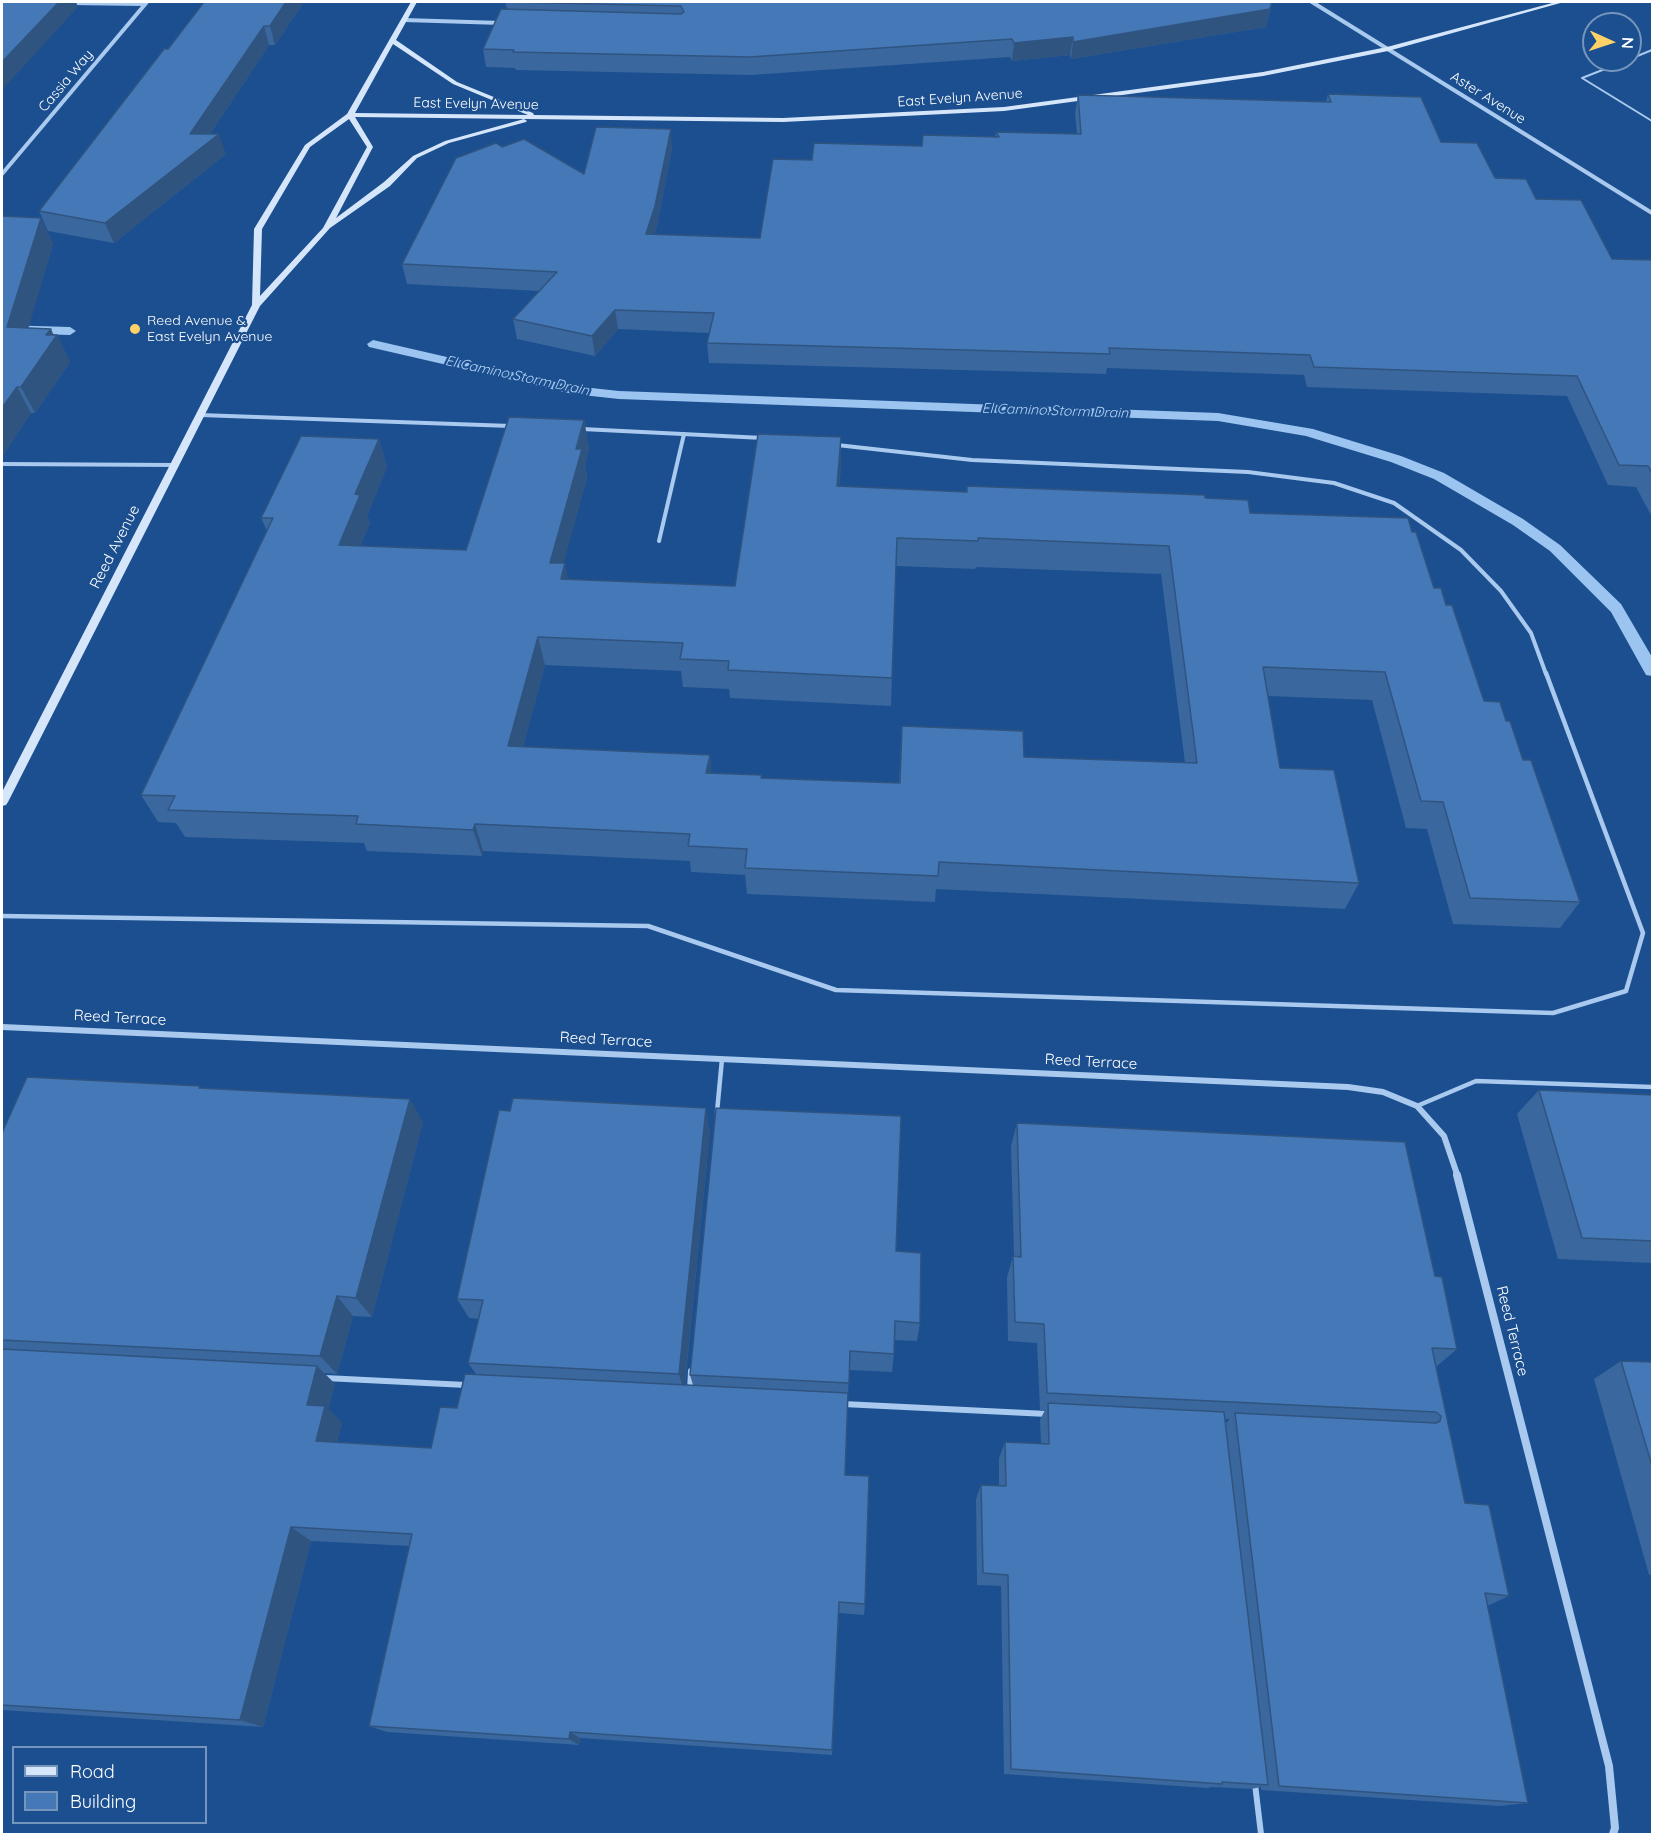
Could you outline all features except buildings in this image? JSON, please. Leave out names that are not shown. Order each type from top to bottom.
[{"type":"main road","name":"Reed Avenue","points":[[256,305],[258,229],[307,146],[350,115],[414,2]]},
{"type":"main road","name":"East Evelyn Avenue","points":[[350,115],[783,120],[1004,110],[1263,74],[1388,49],[1561,2]]},
{"type":"main road","points":[[392,40],[455,82],[538,117]]},
{"type":"main road","name":"Reed Avenue","points":[[3,796],[256,305],[326,229],[370,147],[350,115]]},
{"type":"main road","points":[[326,229],[387,184],[415,157],[447,142],[538,117]]},
{"type":"street","points":[[65,2],[145,3]]},
{"type":"street","name":"Aster Avenue","points":[[1312,2],[1653,213]]},
{"type":"street","name":"Cassia Way","points":[[2,174],[145,3]]},
{"type":"street","points":[[404,20],[506,23]]},
{"type":"street","name":"Reed Terrace","points":[[2,1028],[1348,1087],[1383,1092],[1417,1106],[1444,1136],[1459,1180],[1609,1766],[1615,1827],[1613,1834]]},
{"type":"lane","points":[[1598,72],[1582,78],[1653,121]]},
{"type":"lane","points":[[200,415],[512,426]]},
{"type":"lane","points":[[581,429],[764,438]]},
{"type":"lane","points":[[659,541],[684,434]]},
{"type":"lane","points":[[2,916],[648,926],[836,990],[1553,1013],[1626,991],[1643,933],[1531,633],[1501,591],[1461,550],[1394,503],[1334,483],[1248,472],[972,460],[833,445]]},
{"type":"lane","points":[[2,464],[174,465]]},
{"type":"lane","points":[[716,1117],[722,1059]]},
{"type":"lane","points":[[1417,1106],[1476,1082],[1653,1087]]},
{"type":"lane","points":[[692,1361],[689,1396],[701,1396]]},
{"type":"lane","points":[[322,1378],[476,1385]]},
{"type":"lane","points":[[832,1403],[1060,1415]]},
{"type":"lane","points":[[1254,1776],[1261,1834]]},
{"type":"waterway","name":"El Camino Storm Drain","points":[[2,329],[70,331]]},
{"type":"waterway","name":"El Camino Storm Drain","points":[[373,344],[573,390],[619,395],[1218,417],[1308,432],[1396,459],[1439,476],[1518,522],[1555,548],[1616,608],[1652,671]]},
{"type":"place","name":"Reed Avenue & East Evelyn Avenue","points":[[135,329]]}]
